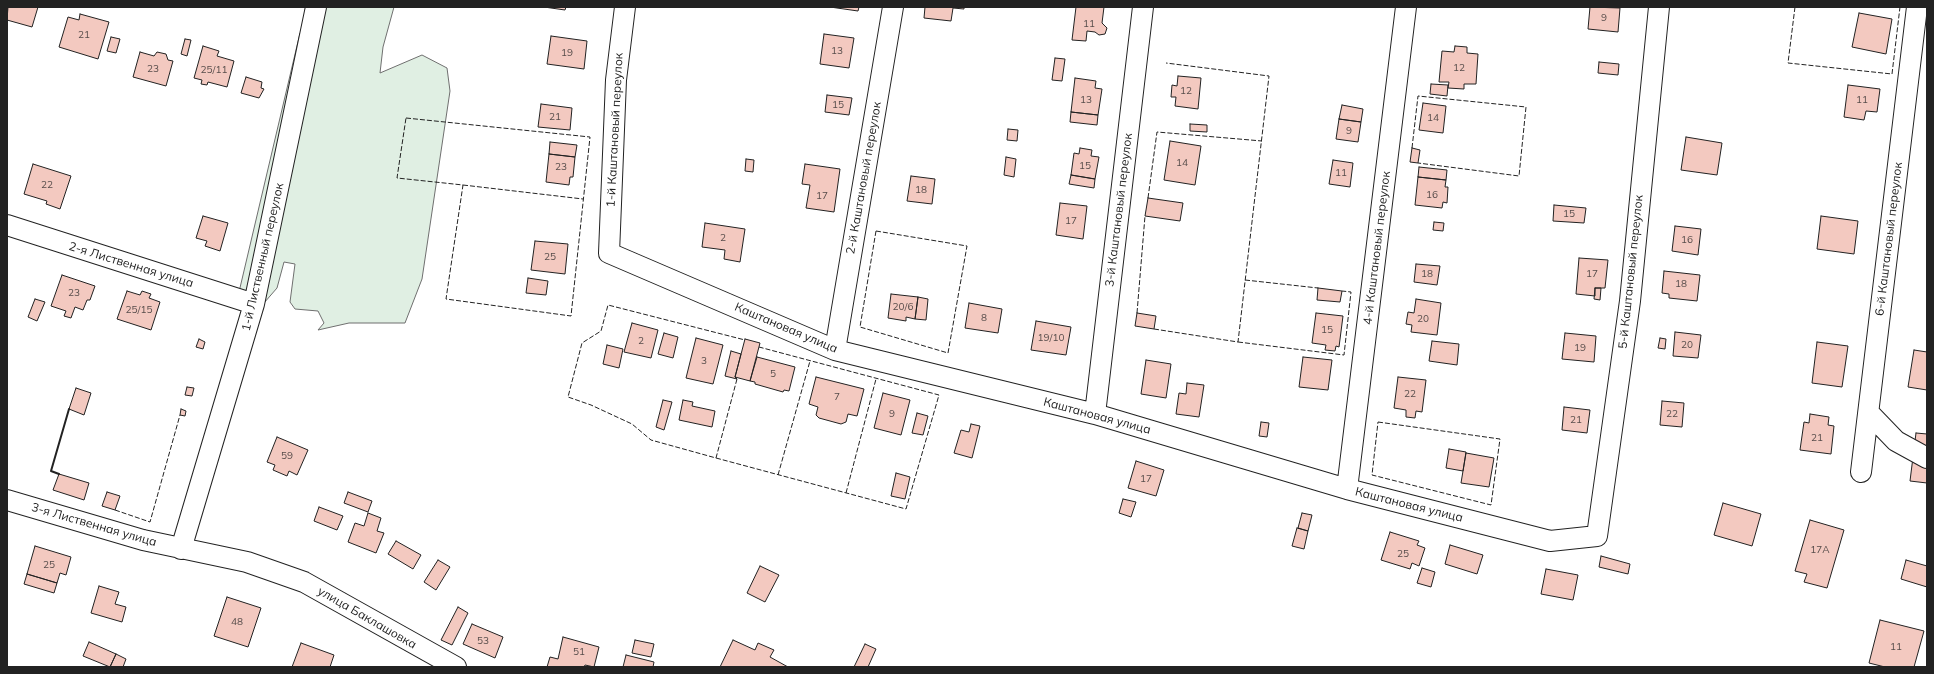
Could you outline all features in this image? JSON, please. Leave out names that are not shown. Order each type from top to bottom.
[{"type":"street","name":"1-й Лиственный переулок","points":[[181,549],[254,304],[316,7]]},
{"type":"street","name":"1-й Каштановый переулок","points":[[608,253],[616,80],[625,7]]},
{"type":"street","name":"2-й Каштановый переулок","points":[[835,350],[893,7]]},
{"type":"street","name":"3-й Каштановый переулок","points":[[1095,414],[1144,7]]},
{"type":"street","name":"4-й Каштановый переулок","points":[[1347,489],[1406,7]]},
{"type":"street","name":"5-й Каштановый переулок","points":[[1597,536],[1630,301],[1659,7]]},
{"type":"street","name":"6-й Каштановый переулок","points":[[1861,472],[1918,7]]},
{"type":"street","name":"2-я Лиственная улица","points":[[7,225],[254,304]]},
{"type":"street","name":"Каштановая улица","points":[[608,253],[835,350],[1095,414],[1347,489],[1550,541],[1597,536]]},
{"type":"street","points":[[1868,412],[1896,441],[1927,458]]},
{"type":"street","name":"3-я Лиственная улица","points":[[7,500],[143,540],[181,549],[234,558],[276,572]]},
{"type":"street","name":"улица Баклашовка","points":[[276,572],[304,582],[456,667]]},
{"type":"green space","points":[[324,7],[394,7],[383,47],[380,73],[422,55],[447,68],[450,91],[422,279],[405,323],[349,323],[318,330],[324,323],[318,311],[295,309],[290,302],[295,264],[284,262],[277,288],[264,303],[239,292],[300,33],[322,12]]},
{"type":"building","points":[[8,7],[38,7],[32,27],[7,20]]},
{"type":"building","points":[[544,7],[566,7],[565,10]]},
{"type":"building","points":[[830,7],[859,7],[858,11]]},
{"type":"building","points":[[925,7],[964,7],[964,9],[953,8],[951,21],[924,18]]},
{"type":"building","points":[[1076,7],[1104,7],[1102,23],[1107,28],[1105,34],[1099,35],[1095,32],[1087,31],[1086,41],[1072,40]]},
{"type":"building","points":[[1590,7],[1620,8],[1618,32],[1588,29]]},
{"type":"building","points":[[1859,13],[1892,19],[1886,54],[1852,47]]},
{"type":"building","points":[[80,14],[109,22],[98,59],[59,47],[68,17],[79,20]]},
{"type":"building","points":[[824,34],[854,38],[849,68],[820,64]]},
{"type":"building","points":[[551,36],[587,41],[584,69],[547,64]]},
{"type":"building","points":[[111,37],[120,39],[116,53],[107,51]]},
{"type":"building","points":[[185,39],[191,40],[187,56],[181,54]]},
{"type":"building","points":[[203,46],[219,51],[217,56],[234,61],[227,87],[208,82],[207,85],[201,84],[202,80],[194,78]]},
{"type":"building","points":[[1455,46],[1467,47],[1467,53],[1478,54],[1476,84],[1464,84],[1464,89],[1448,88],[1449,82],[1439,82],[1442,51],[1454,52]]},
{"type":"building","points":[[140,52],[154,56],[157,52],[166,54],[168,60],[173,61],[166,86],[133,77]]},
{"type":"building","points":[[1055,58],[1065,59],[1062,81],[1052,80]]},
{"type":"building","points":[[1599,62],[1619,64],[1618,75],[1598,73]]},
{"type":"building","points":[[1178,76],[1201,78],[1198,109],[1175,106],[1176,97],[1171,97],[1172,85],[1177,86]]},
{"type":"building","points":[[246,77],[262,82],[261,88],[264,89],[259,98],[241,93]]},
{"type":"building","points":[[1075,78],[1096,81],[1095,88],[1102,89],[1098,115],[1071,112]]},
{"type":"building","points":[[1431,84],[1448,85],[1447,96],[1430,94]]},
{"type":"building","points":[[1848,85],[1880,89],[1877,112],[1866,111],[1864,120],[1844,117]]},
{"type":"building","points":[[827,95],[852,98],[849,115],[825,112]]},
{"type":"building","points":[[1423,103],[1446,106],[1443,133],[1419,130]]},
{"type":"building","points":[[541,104],[572,108],[570,130],[538,127]]},
{"type":"building","points":[[1342,105],[1363,109],[1361,122],[1339,119]]},
{"type":"building","points":[[1071,112],[1098,115],[1097,125],[1070,122]]},
{"type":"building","points":[[1339,119],[1361,122],[1358,142],[1336,139]]},
{"type":"building","points":[[1190,124],[1207,125],[1207,132],[1190,131]]},
{"type":"building","points":[[1008,129],[1018,130],[1017,141],[1007,140]]},
{"type":"building","points":[[1686,137],[1722,143],[1717,175],[1681,170]]},
{"type":"building","points":[[1170,141],[1201,146],[1195,185],[1164,180]]},
{"type":"building","points":[[550,142],[577,145],[575,157],[549,154]]},
{"type":"building","points":[[1080,148],[1092,150],[1091,156],[1099,157],[1095,179],[1071,175],[1074,153],[1079,154]]},
{"type":"building","points":[[1412,148],[1420,150],[1418,163],[1410,162]]},
{"type":"building","points":[[549,154],[575,157],[573,177],[570,177],[569,185],[546,182]]},
{"type":"building","points":[[1006,157],[1016,159],[1014,177],[1004,175]]},
{"type":"building","points":[[746,159],[754,160],[753,172],[745,171]]},
{"type":"building","points":[[1333,160],[1353,163],[1350,187],[1329,184]]},
{"type":"building","points":[[33,164],[71,176],[60,209],[46,204],[47,201],[24,194]]},
{"type":"building","points":[[805,164],[840,169],[834,212],[806,208],[810,185],[802,184]]},
{"type":"building","points":[[1419,167],[1447,170],[1446,180],[1418,177]]},
{"type":"building","points":[[1071,175],[1095,179],[1094,188],[1069,184]]},
{"type":"building","points":[[911,176],[935,179],[932,204],[907,201]]},
{"type":"building","points":[[1418,177],[1446,180],[1445,187],[1448,187],[1447,203],[1443,202],[1442,208],[1415,205]]},
{"type":"building","points":[[1148,198],[1183,203],[1180,221],[1145,216]]},
{"type":"building","points":[[1060,203],[1087,206],[1083,239],[1056,235]]},
{"type":"building","points":[[1554,205],[1586,208],[1584,223],[1553,221]]},
{"type":"building","points":[[203,216],[228,223],[220,251],[205,246],[207,241],[196,238]]},
{"type":"building","points":[[1821,216],[1858,221],[1854,254],[1817,249]]},
{"type":"building","points":[[1434,222],[1444,223],[1443,231],[1433,230]]},
{"type":"building","points":[[705,223],[745,229],[740,262],[724,259],[725,250],[702,247]]},
{"type":"building","points":[[1675,226],[1701,229],[1698,255],[1672,251]]},
{"type":"building","points":[[535,241],[568,244],[565,274],[531,270]]},
{"type":"building","points":[[1579,258],[1608,260],[1605,288],[1595,288],[1595,296],[1576,294]]},
{"type":"building","points":[[1416,264],[1440,266],[1437,285],[1414,282]]},
{"type":"building","points":[[1664,271],[1700,275],[1697,301],[1669,298],[1669,294],[1662,293]]},
{"type":"building","points":[[62,275],[95,286],[90,300],[87,300],[83,310],[75,307],[71,318],[64,316],[66,311],[51,306]]},
{"type":"building","points":[[528,278],[548,281],[546,295],[526,293]]},
{"type":"building","points":[[1318,288],[1342,291],[1340,302],[1317,300]]},
{"type":"building","points":[[1595,288],[1601,288],[1600,300],[1594,299]]},
{"type":"building","points":[[127,291],[140,295],[142,291],[151,294],[149,298],[160,302],[151,330],[117,319]]},
{"type":"building","points":[[891,294],[918,297],[915,319],[906,317],[906,321],[888,318]]},
{"type":"building","points":[[918,297],[928,299],[926,320],[915,319]]},
{"type":"building","points":[[35,299],[45,302],[37,321],[28,317]]},
{"type":"building","points":[[1416,299],[1441,303],[1437,335],[1411,332],[1412,325],[1406,324],[1408,312],[1414,313]]},
{"type":"building","points":[[969,303],[1002,309],[998,333],[965,328]]},
{"type":"building","points":[[1137,313],[1156,316],[1154,329],[1135,326]]},
{"type":"building","points":[[1316,313],[1343,316],[1339,347],[1336,346],[1335,351],[1325,350],[1326,345],[1312,343]]},
{"type":"building","points":[[1036,321],[1071,327],[1066,355],[1031,350]]},
{"type":"building","points":[[632,323],[658,330],[651,358],[624,352]]},
{"type":"building","points":[[1675,332],[1701,335],[1698,358],[1673,356]]},
{"type":"building","points":[[664,333],[678,337],[673,358],[658,354]]},
{"type":"building","points":[[1565,333],[1596,336],[1594,362],[1562,359]]},
{"type":"building","points":[[696,338],[723,345],[713,384],[686,378]]},
{"type":"building","points":[[1660,338],[1666,339],[1665,349],[1658,348]]},
{"type":"building","points":[[199,339],[205,342],[203,349],[196,347]]},
{"type":"building","points":[[745,339],[760,343],[750,381],[735,377]]},
{"type":"building","points":[[1432,341],[1459,344],[1457,365],[1429,361]]},
{"type":"building","points":[[1817,342],[1848,346],[1842,387],[1812,383]]},
{"type":"building","points":[[607,345],[623,349],[619,368],[603,364]]},
{"type":"building","points":[[1914,350],[1927,352],[1927,390],[1908,387]]},
{"type":"building","points":[[731,351],[741,354],[735,377],[737,379],[725,376]]},
{"type":"building","points":[[757,357],[795,367],[789,391],[784,390],[783,392],[755,384],[755,382],[750,381]]},
{"type":"building","points":[[1303,357],[1332,360],[1328,390],[1299,387]]},
{"type":"building","points":[[1146,360],[1171,364],[1166,398],[1141,394]]},
{"type":"building","points":[[816,377],[864,389],[857,416],[848,414],[846,422],[841,424],[819,418],[816,415],[818,407],[809,404]]},
{"type":"building","points":[[1398,377],[1426,380],[1422,412],[1416,411],[1415,418],[1406,417],[1406,410],[1394,408]]},
{"type":"building","points":[[1187,383],[1204,385],[1199,417],[1176,414],[1179,393],[1186,394]]},
{"type":"building","points":[[187,387],[194,388],[192,396],[185,395]]},
{"type":"building","points":[[76,388],[91,393],[84,415],[69,409]]},
{"type":"building","points":[[883,393],[910,400],[901,435],[874,428]]},
{"type":"building","points":[[663,400],[672,402],[664,430],[656,427]]},
{"type":"building","points":[[683,400],[693,402],[692,406],[715,411],[712,427],[679,420]]},
{"type":"building","points":[[1662,401],[1684,403],[1682,427],[1660,425]]},
{"type":"building","points":[[1564,407],[1590,410],[1587,433],[1562,430]]},
{"type":"building","points":[[181,409],[186,411],[185,416],[180,415]]},
{"type":"building","points":[[917,413],[928,416],[923,435],[912,433]]},
{"type":"building","points":[[1810,414],[1829,417],[1828,425],[1834,426],[1831,454],[1800,450],[1804,422],[1809,423]]},
{"type":"building","points":[[1261,422],[1269,423],[1267,437],[1259,436]]},
{"type":"building","points":[[971,424],[980,426],[972,458],[954,453],[961,430],[969,432]]},
{"type":"building","points":[[1916,433],[1927,434],[1927,483],[1910,481]]},
{"type":"building","points":[[277,437],[308,450],[297,475],[289,471],[287,476],[273,470],[275,465],[267,462]]},
{"type":"building","points":[[1449,449],[1466,452],[1463,471],[1446,468]]},
{"type":"building","points":[[1466,453],[1494,458],[1489,487],[1461,483]]},
{"type":"building","points":[[1136,461],[1164,470],[1156,496],[1128,488]]},
{"type":"building","points":[[896,473],[910,477],[905,499],[891,496]]},
{"type":"building","points":[[59,474],[89,483],[84,500],[53,490]]},
{"type":"building","points":[[107,492],[120,496],[115,510],[102,506]]},
{"type":"building","points":[[348,492],[372,501],[368,512],[344,503]]},
{"type":"building","points":[[1123,499],[1136,502],[1131,517],[1119,513]]},
{"type":"building","points":[[1723,503],[1761,514],[1752,546],[1714,535]]},
{"type":"building","points":[[319,507],[343,516],[337,530],[314,521]]},
{"type":"building","points":[[368,513],[381,518],[377,531],[384,533],[376,553],[348,542],[355,523],[364,526]]},
{"type":"building","points":[[1302,513],[1312,515],[1308,531],[1298,528]]},
{"type":"building","points":[[1810,520],[1844,530],[1827,588],[1804,582],[1807,574],[1795,571]]},
{"type":"building","points":[[1297,528],[1308,531],[1304,549],[1292,546]]},
{"type":"building","points":[[1390,532],[1419,541],[1417,545],[1425,548],[1419,566],[1412,563],[1410,569],[1381,560]]},
{"type":"building","points":[[396,541],[421,555],[413,569],[388,554]]},
{"type":"building","points":[[1450,545],[1483,555],[1477,574],[1445,564]]},
{"type":"building","points":[[35,546],[71,557],[66,575],[60,573],[57,583],[27,574]]},
{"type":"building","points":[[1601,556],[1630,564],[1628,574],[1599,567]]},
{"type":"building","points":[[438,560],[450,567],[436,590],[424,582]]},
{"type":"building","points":[[1906,560],[1927,566],[1927,587],[1901,579]]},
{"type":"building","points":[[760,566],[779,575],[765,602],[747,593]]},
{"type":"building","points":[[1422,568],[1435,572],[1431,587],[1417,583]]},
{"type":"building","points":[[1546,569],[1578,575],[1573,600],[1541,594]]},
{"type":"building","points":[[27,574],[57,583],[54,593],[24,584]]},
{"type":"building","points":[[99,586],[119,592],[115,604],[126,607],[122,622],[91,613]]},
{"type":"building","points":[[227,597],[261,608],[248,647],[214,636]]},
{"type":"building","points":[[458,607],[468,613],[452,645],[441,640]]},
{"type":"building","points":[[1880,620],[1924,631],[1914,667],[1885,667],[1869,663]]},
{"type":"building","points":[[472,624],[503,637],[495,658],[463,644]]},
{"type":"building","points":[[563,637],[599,647],[594,667],[585,665],[584,667],[547,667],[550,657],[558,659]]},
{"type":"building","points":[[635,640],[654,644],[651,657],[632,653]]},
{"type":"building","points":[[733,640],[755,650],[758,643],[774,650],[770,657],[788,667],[720,667]]},
{"type":"building","points":[[89,642],[116,654],[110,667],[83,656]]},
{"type":"building","points":[[301,643],[334,655],[330,667],[292,667]]},
{"type":"building","points":[[865,644],[876,649],[868,667],[854,667]]},
{"type":"building","points":[[116,654],[126,659],[123,667],[110,667]]},
{"type":"building","points":[[626,655],[654,662],[653,667],[623,667]]},
{"type":"fence","points":[[1795,7],[1788,63],[1892,74],[1900,7]]},
{"type":"fence","points":[[1154,329],[1238,342],[1269,76],[1166,63]]},
{"type":"fence","points":[[1412,148],[1418,96],[1526,107],[1519,176],[1418,163]]},
{"type":"fence","points":[[406,118],[590,137],[571,316],[446,299],[463,185],[397,178],[406,118]]},
{"type":"fence","points":[[1148,198],[1157,132],[1262,141]]},
{"type":"fence","points":[[463,185],[583,199]]},
{"type":"fence","points":[[1137,313],[1145,216]]},
{"type":"fence","points":[[876,231],[967,246],[948,353],[860,327],[876,231]]},
{"type":"fence","points":[[1245,280],[1318,288]]},
{"type":"fence","points":[[1238,342],[1344,355],[1351,292],[1342,291]]},
{"type":"fence","points":[[737,379],[716,458],[651,440],[632,424],[591,405],[568,397],[582,343],[601,331],[608,305],[745,340]]},
{"type":"fence","points":[[716,458],[906,509],[939,395],[759,347]]},
{"type":"fence","points":[[778,475],[810,361]]},
{"type":"fence","points":[[846,493],[876,379]]},
{"type":"fence","points":[[115,510],[150,522],[180,415]]},
{"type":"fence","points":[[1378,422],[1500,439],[1491,505],[1372,475],[1378,422]]},
{"type":"wall","points":[[59,474],[51,471],[69,409]]}]
